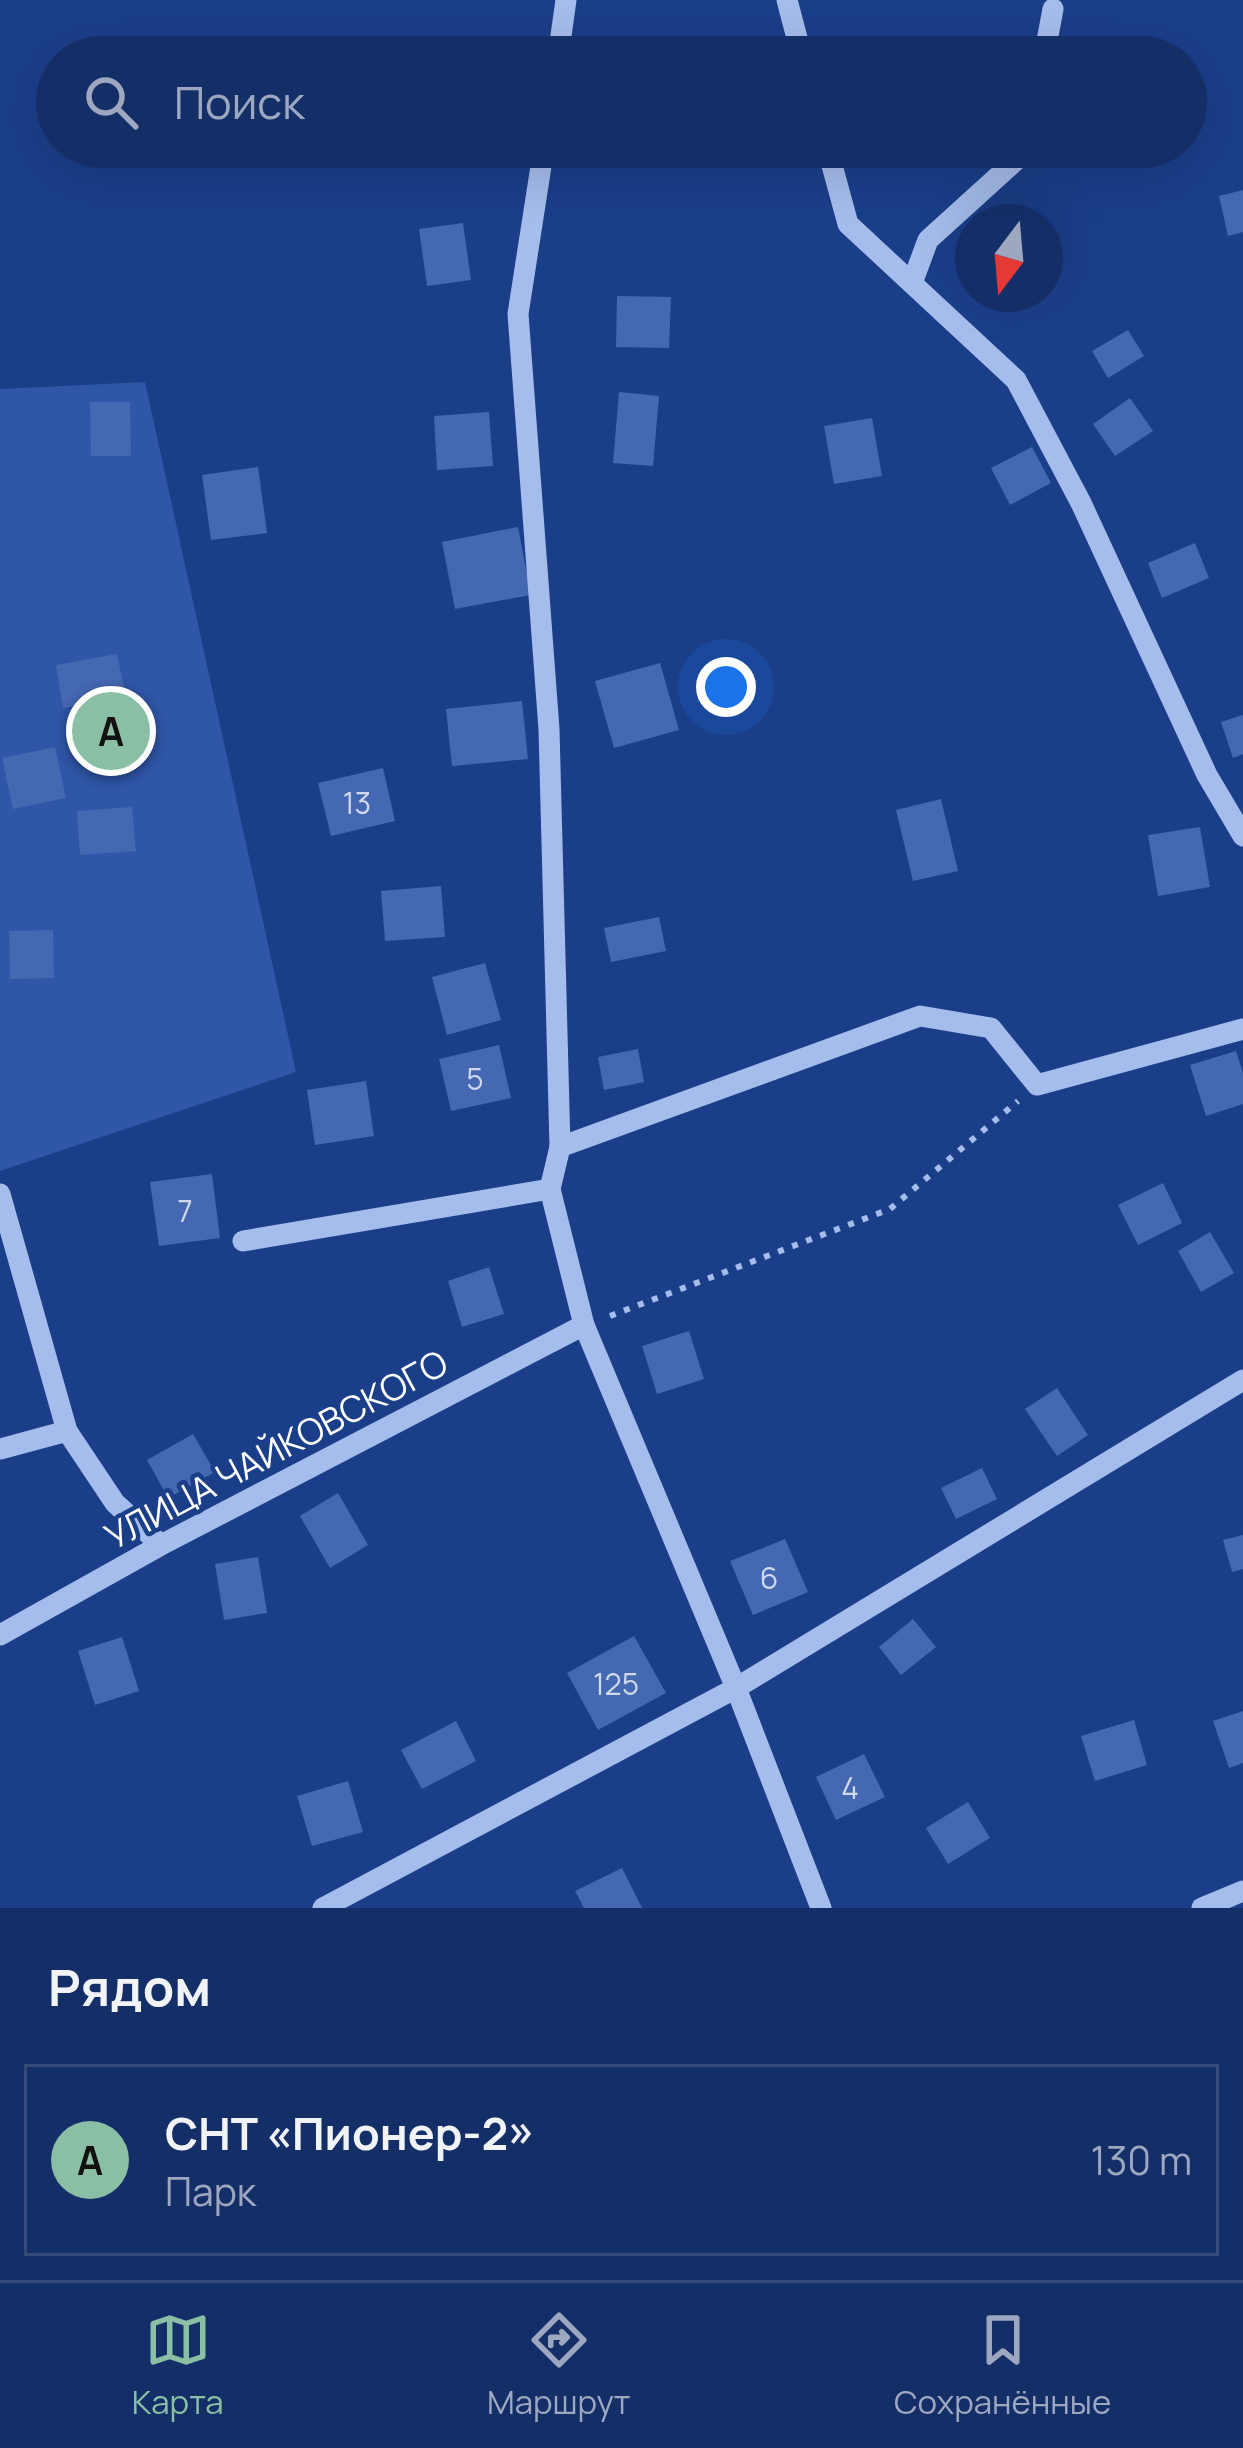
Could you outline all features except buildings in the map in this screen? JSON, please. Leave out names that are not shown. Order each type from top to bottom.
[{"type":"street","points":[[560,36],[566,0]]},
{"type":"street","points":[[787,0],[796,36]]},
{"type":"street","points":[[1048,36],[1053,9]]},
{"type":"street","points":[[541,168],[518,314],[549,730],[560,1147],[550,1190],[584,1325],[736,1688],[820,1908]]},
{"type":"street","points":[[833,168],[848,224],[1016,380],[1081,503],[1197,755],[1243,836]]},
{"type":"street","points":[[912,284],[928,240],[1007,168]]},
{"type":"street","points":[[560,1147],[920,1016],[991,1028],[1037,1085],[1243,1029]]},
{"type":"street","points":[[243,1241],[550,1190]]},
{"type":"street","points":[[0,1194],[67,1431],[115,1503],[161,1545]]},
{"type":"street","name":"УЛИЦА ЧАЙКОВСКОГО","points":[[0,1635],[161,1545],[584,1325]]},
{"type":"street","points":[[322,1908],[736,1688],[1243,1380]]},
{"type":"street","points":[[0,1449],[67,1431]]},
{"type":"street","points":[[1202,1908],[1243,1891]]},
{"type":"path","points":[[584,1325],[890,1209],[1037,1085]]},
{"type":"shaded area","points":[[145,382],[296,1072],[0,1171],[0,389]]},
{"type":"place","name":"СНТ «Пионер-2»","points":[[111,731]]}]
